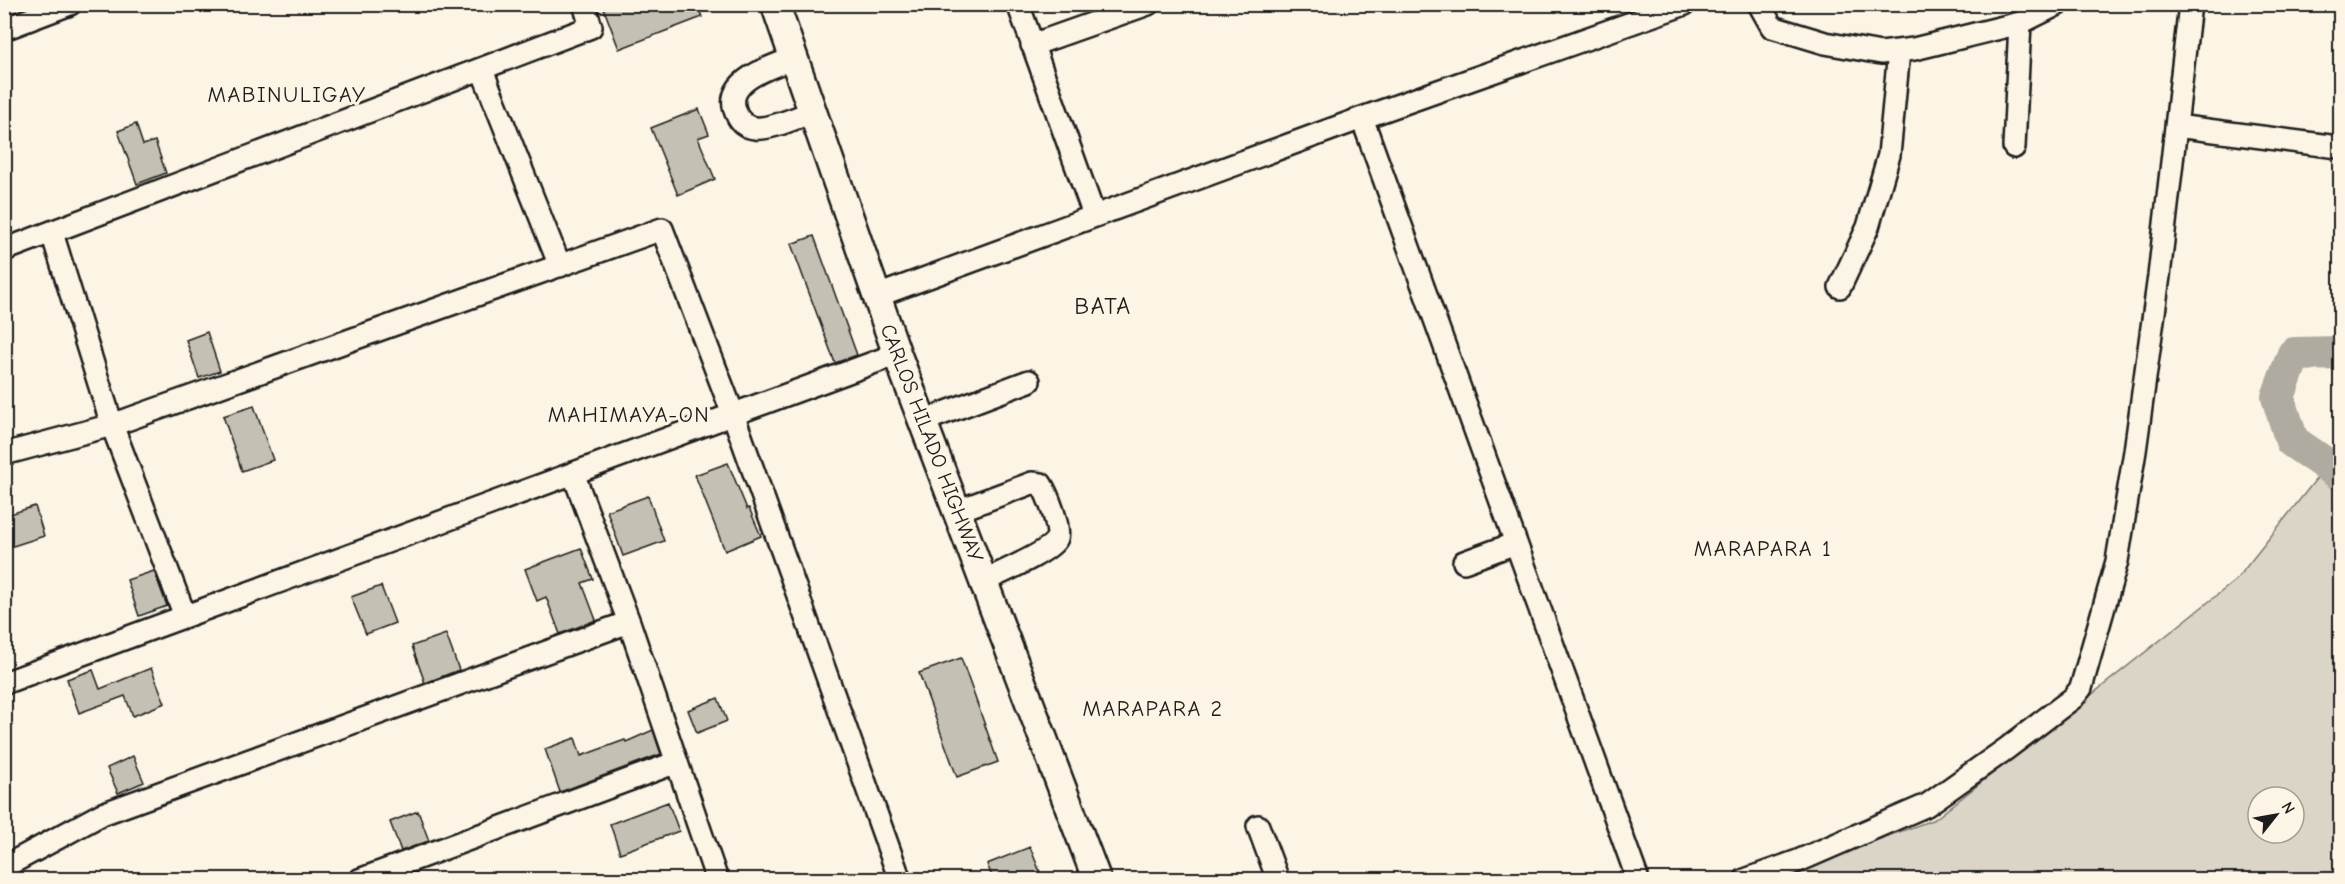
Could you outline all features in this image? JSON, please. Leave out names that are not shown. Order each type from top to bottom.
[{"type":"main road","name":"CARLOS HILADO HIGHWAY","points":[[775,4],[897,354],[1097,879]]},
{"type":"street","points":[[4,29],[70,4]]},
{"type":"street","points":[[4,250],[591,27],[584,4]]},
{"type":"street","points":[[1018,4],[1094,215]]},
{"type":"street","points":[[1032,45],[1148,4]]},
{"type":"street","points":[[877,296],[1362,118],[1685,4]]},
{"type":"street","points":[[1759,4],[1772,27],[1825,43],[1881,53],[1899,51],[2030,15],[2058,4]]},
{"type":"street","points":[[1745,879],[1798,861],[1927,805],[2006,749],[2073,698],[2081,688],[2117,561],[2143,399],[2190,4]]},
{"type":"street","points":[[2014,147],[2030,15]]},
{"type":"street","points":[[1840,287],[1868,227],[1889,155],[1899,51]]},
{"type":"street","points":[[794,58],[762,71],[742,84],[735,92],[732,102],[735,112],[746,126],[756,128],[768,127],[813,112]]},
{"type":"street","points":[[482,70],[560,266]]},
{"type":"street","points":[[1362,118],[1638,879]]},
{"type":"street","points":[[2176,126],[2338,147]]},
{"type":"street","points":[[4,454],[112,425],[662,229],[733,414],[900,879]]},
{"type":"street","points":[[52,233],[112,425],[185,616]]},
{"type":"street","points":[[4,683],[897,354]]},
{"type":"street","points":[[923,421],[1029,381]]},
{"type":"street","points":[[573,473],[629,622],[717,879]]},
{"type":"street","points":[[957,512],[1032,483],[1041,484],[1046,492],[1058,531],[1054,543],[1018,565],[984,581]]},
{"type":"street","points":[[1464,562],[1516,543]]},
{"type":"street","points":[[4,867],[102,814],[629,622]]},
{"type":"street","points":[[358,879],[677,762]]},
{"type":"street","points":[[1258,826],[1278,879]]},
{"type":"shaded area","points":[[2340,449],[2340,676],[2338,678],[2340,692],[2340,875],[2338,879],[1767,880],[1935,819],[2236,580]]},
{"type":"building","points":[[602,4],[697,4],[702,17],[619,49]]},
{"type":"building","points":[[699,109],[709,134],[698,138],[715,179],[678,195],[651,128]]},
{"type":"building","points":[[136,124],[143,145],[155,141],[166,173],[137,184],[118,131]]},
{"type":"building","points":[[814,236],[857,355],[835,363],[791,244]]},
{"type":"building","points":[[207,332],[220,371],[199,378],[186,340]]},
{"type":"building","points":[[254,406],[273,460],[242,471],[223,416]]},
{"type":"building","points":[[728,463],[761,536],[725,551],[695,475]]},
{"type":"building","points":[[648,496],[664,541],[623,556],[607,511]]},
{"type":"building","points":[[35,506],[44,536],[4,549],[4,516]]},
{"type":"building","points":[[581,548],[593,579],[582,583],[596,620],[560,634],[546,597],[537,601],[525,569]]},
{"type":"building","points":[[154,571],[167,606],[139,616],[127,580]]},
{"type":"building","points":[[381,586],[395,623],[366,634],[351,597]]},
{"type":"building","points":[[446,634],[459,670],[425,683],[412,646]]},
{"type":"building","points":[[961,658],[998,762],[957,777],[919,673]]},
{"type":"building","points":[[151,668],[165,703],[133,716],[125,696],[79,713],[67,679],[93,670],[100,689]]},
{"type":"building","points":[[718,698],[727,721],[697,733],[688,710]]},
{"type":"building","points":[[653,730],[661,754],[560,792],[545,749],[575,738],[581,756],[625,740],[626,742]]},
{"type":"building","points":[[133,756],[144,782],[118,793],[107,768]]},
{"type":"building","points":[[668,802],[679,831],[620,853],[610,824]]},
{"type":"building","points":[[418,811],[429,841],[401,851],[390,822]]},
{"type":"building","points":[[1030,847],[1040,872],[1021,879],[993,879],[987,864]]},
{"type":"waterway","points":[[2340,353],[2294,354],[2278,397],[2292,441],[2340,474]]},
{"type":"district","name":"MABINULIGAY","points":[[287,95]]},
{"type":"district","name":"BATA","points":[[1103,306]]},
{"type":"district","name":"MAHIMAYA-ON","points":[[629,415]]},
{"type":"district","name":"MARAPARA 1","points":[[1763,549]]},
{"type":"district","name":"MARAPARA 2","points":[[1153,709]]}]
